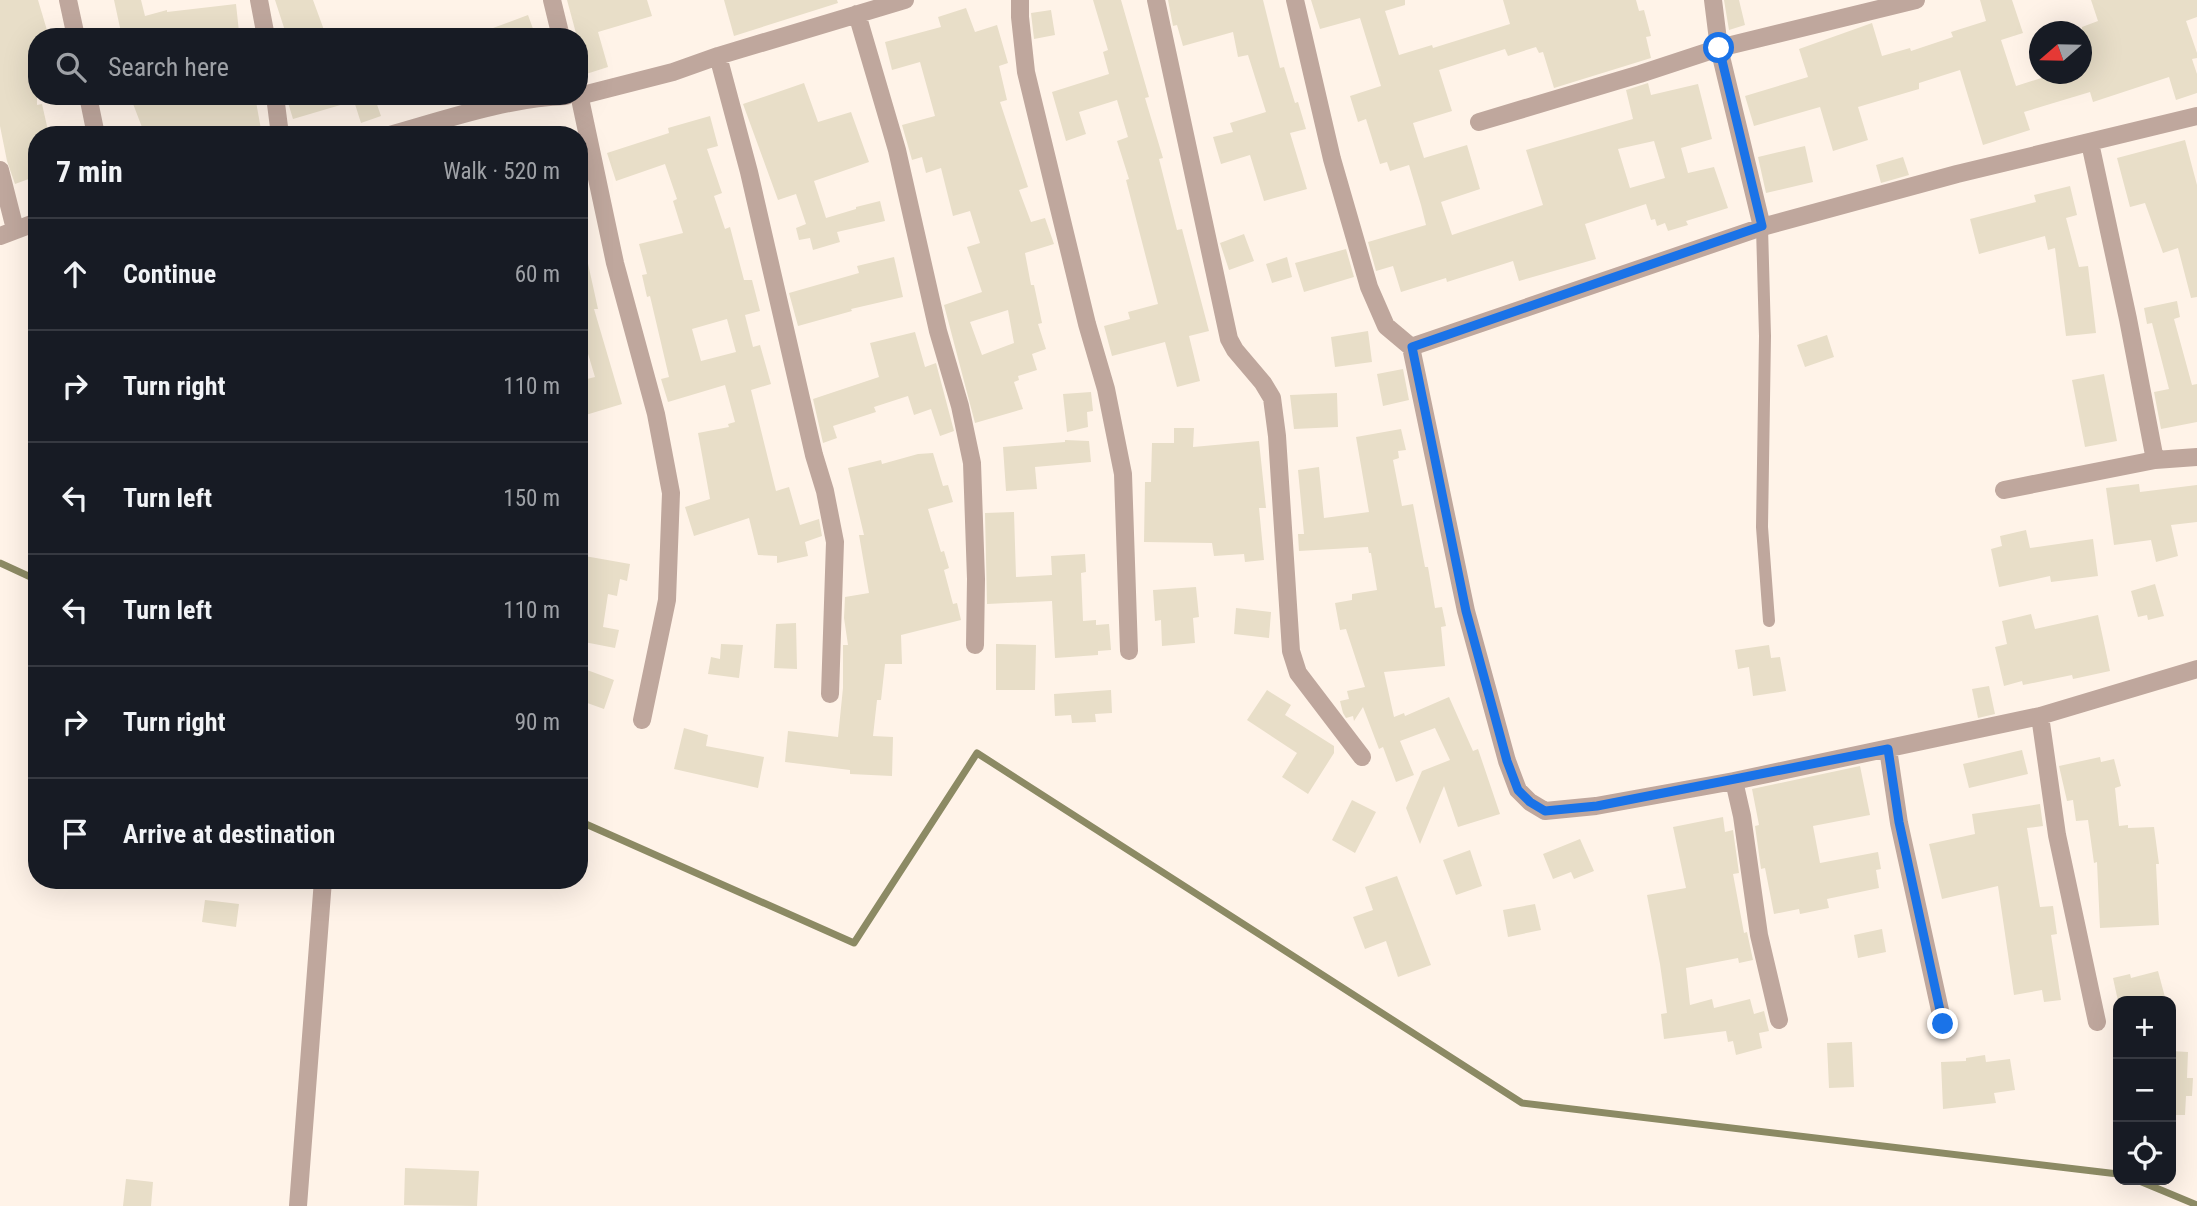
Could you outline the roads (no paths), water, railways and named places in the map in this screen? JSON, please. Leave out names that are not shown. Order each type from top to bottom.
[{"type":"street","points":[[68,0],[74,28]]},
{"type":"street","points":[[259,0],[264,28]]},
{"type":"street","points":[[552,0],[559,28]]},
{"type":"street","points":[[588,93],[673,72],[905,0]]},
{"type":"street","points":[[1020,0],[1027,72],[1087,324],[1106,389],[1124,474],[1129,651]]},
{"type":"street","points":[[1156,0],[1229,339],[1272,398],[1280,476],[1291,650],[1298,673],[1362,757]]},
{"type":"street","points":[[1295,0],[1332,159],[1369,287],[1386,326],[1412,347],[1466,611],[1507,761],[1518,790],[1530,802],[1545,811],[1597,806],[1734,781],[1813,762],[1888,749],[2040,716],[2197,669]]},
{"type":"street","points":[[1713,0],[1719,48],[1762,226]]},
{"type":"street","points":[[1479,122],[1719,48],[1916,0]]},
{"type":"street","points":[[857,13],[897,150],[938,331],[960,406],[972,463],[975,645]]},
{"type":"street","points":[[718,56],[752,184],[835,542],[830,694]]},
{"type":"street","points":[[90,105],[94,126]]},
{"type":"street","points":[[276,105],[280,126]]},
{"type":"street","points":[[430,126],[512,105]]},
{"type":"street","points":[[581,105],[586,126]]},
{"type":"street","points":[[1412,347],[1762,226],[1956,174],[2090,144],[2197,116]]},
{"type":"street","points":[[588,137],[615,263],[656,414],[671,493],[667,600],[642,720]]},
{"type":"street","points":[[2090,144],[2155,460]]},
{"type":"street","points":[[0,170],[7,233],[28,225]]},
{"type":"street","points":[[2004,490],[2155,460],[2197,457]]},
{"type":"street","points":[[2040,716],[2057,835],[2098,1022]]},
{"type":"street","points":[[1888,749],[1899,822],[1943,1024]]},
{"type":"street","points":[[1734,781],[1742,816],[1759,934],[1779,1020]]},
{"type":"street","points":[[298,1206],[322,889]]},
{"type":"lane","points":[[1762,226],[1765,336],[1762,527],[1769,621]]},
{"type":"waterway","points":[[0,563],[28,576]]},
{"type":"waterway","points":[[588,825],[854,943],[977,753],[1522,1103],[2113,1173]]},
{"type":"waterway","points":[[2149,1185],[2197,1205]]}]
